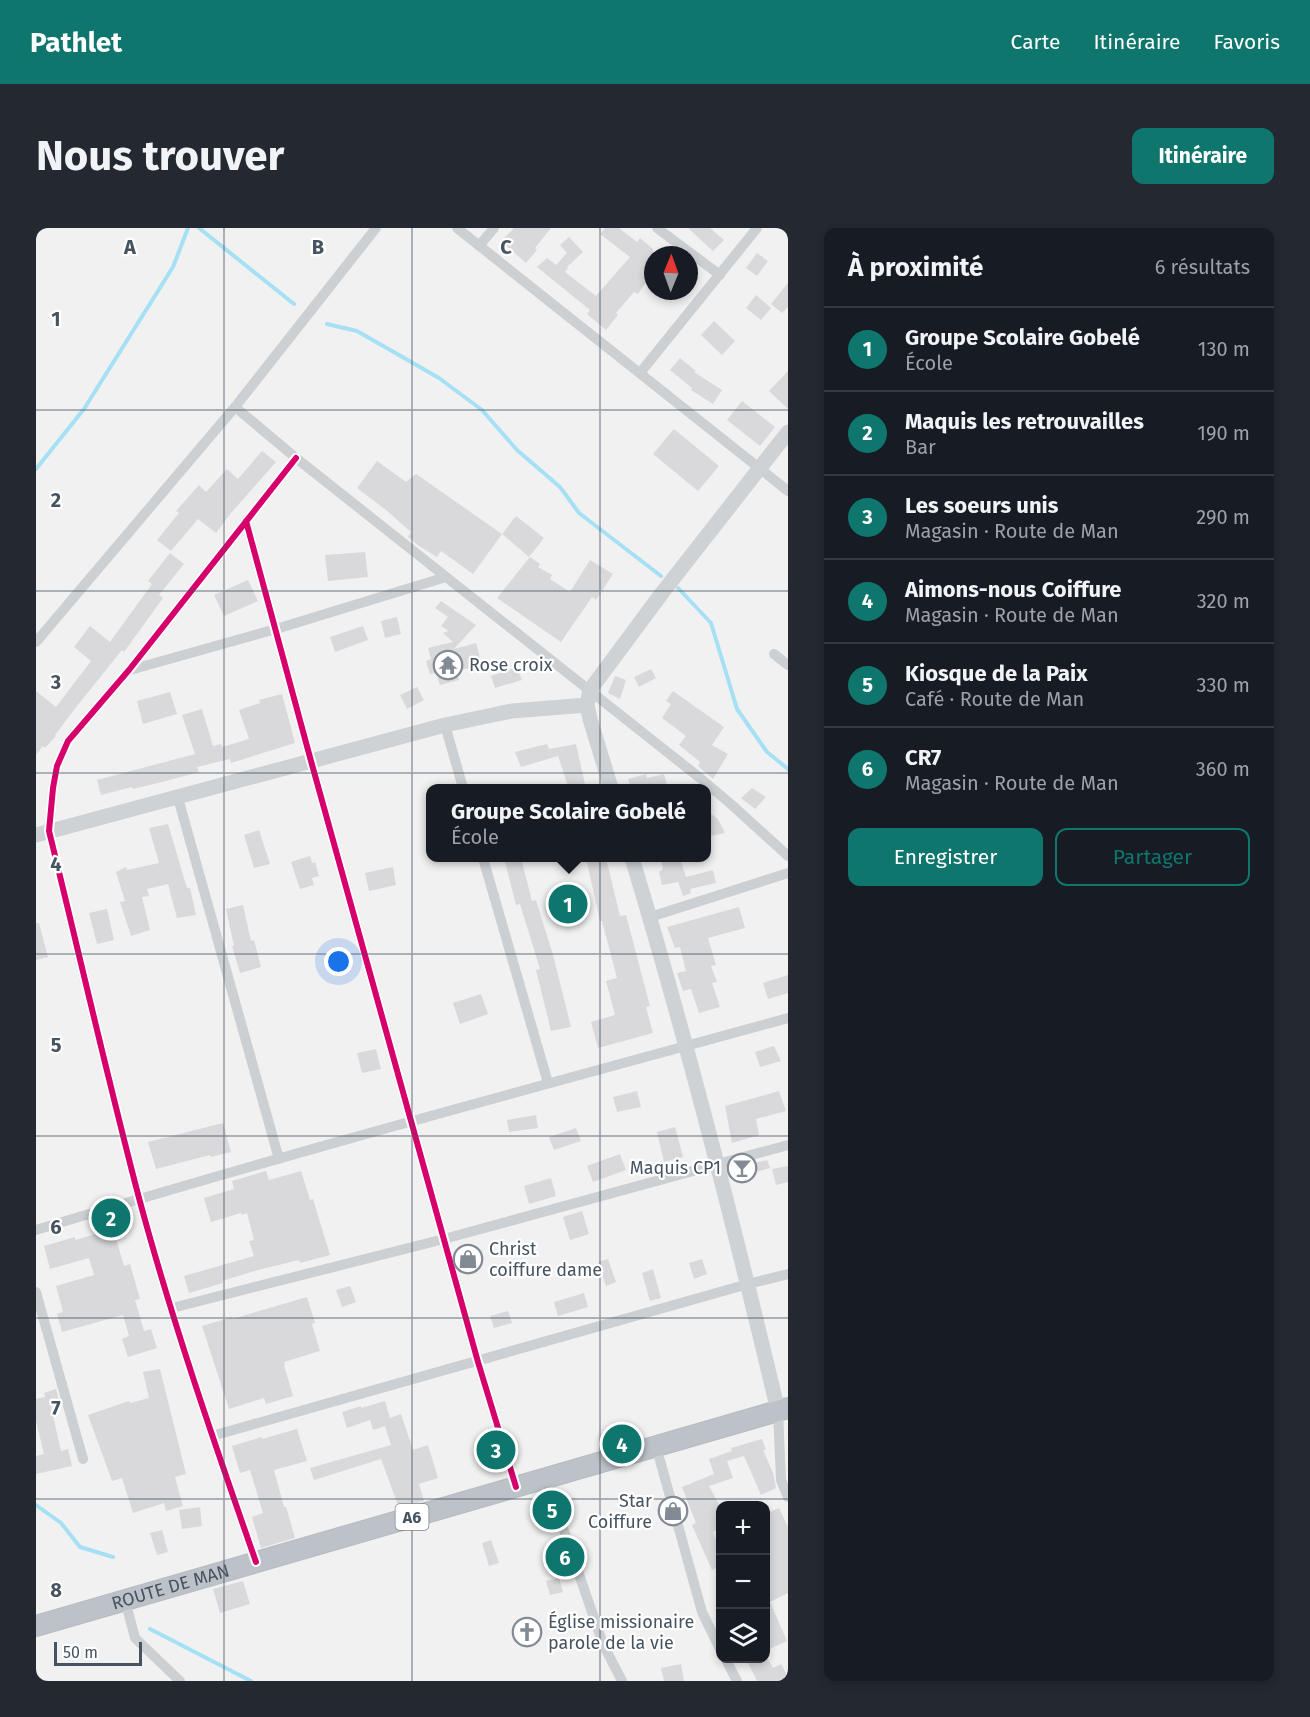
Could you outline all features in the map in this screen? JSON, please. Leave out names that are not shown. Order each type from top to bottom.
[{"type":"highway","name":"ROUTE DE MAN","points":[[36,1626],[783,1409]]},
{"type":"street","points":[[36,642],[235,407],[376,228]]},
{"type":"street","points":[[457,228],[788,491]]},
{"type":"street","points":[[480,246],[494,228]]},
{"type":"street","points":[[657,228],[720,275]]},
{"type":"street","points":[[640,373],[757,228]]},
{"type":"street","points":[[235,407],[446,577],[588,698],[704,784]]},
{"type":"street","points":[[42,833],[445,725],[588,698],[662,593],[788,432]]},
{"type":"street","points":[[256,1562],[212,1436],[172,1308],[140,1198],[42,833],[57,766],[68,741],[129,670],[296,458]]},
{"type":"street","points":[[246,521],[478,1362],[516,1487]]},
{"type":"street","points":[[129,670],[276,629],[446,577]]},
{"type":"street","points":[[774,654],[788,665]]},
{"type":"street","points":[[588,698],[610,784]]},
{"type":"street","points":[[445,725],[462,784]]},
{"type":"street","points":[[711,789],[732,805],[788,856]]},
{"type":"street","points":[[177,798],[279,1160]]},
{"type":"street","points":[[484,862],[548,1083]]},
{"type":"street","points":[[633,862],[686,1046],[783,1409],[781,1480],[788,1497]]},
{"type":"street","points":[[650,917],[788,873]]},
{"type":"street","points":[[36,1230],[140,1198],[788,1018]]},
{"type":"street","points":[[172,1308],[444,1239],[788,1145]]},
{"type":"street","points":[[212,1436],[788,1274]]},
{"type":"street","points":[[36,1292],[83,1459]]},
{"type":"street","points":[[656,1446],[702,1612],[716,1641]]},
{"type":"street","points":[[546,1478],[603,1644],[622,1681]]},
{"type":"street","points":[[125,1600],[135,1638],[180,1681]]},
{"type":"street","points":[[727,1663],[737,1681]]},
{"type":"building","points":[[514,228],[551,228],[526,263],[501,241]]},
{"type":"building","points":[[605,228],[619,228],[637,242],[640,238],[649,246],[644,246],[644,285],[638,294],[634,292],[616,313],[618,315],[606,330],[587,314],[590,310],[537,267],[547,258],[556,265],[567,253],[560,245],[569,237],[583,252],[567,267],[565,272],[596,296],[630,257],[600,234]]},
{"type":"building","points":[[688,228],[710,228],[724,240],[713,251]]},
{"type":"building","points":[[757,253],[768,261],[757,276],[746,268]]},
{"type":"building","points":[[788,283],[788,307],[782,313],[771,304]]},
{"type":"building","points":[[756,295],[771,308],[761,320],[746,308]]},
{"type":"building","points":[[714,321],[735,341],[722,355],[701,335]]},
{"type":"building","points":[[680,358],[696,371],[694,372],[722,390],[713,404],[691,390],[692,388],[670,370]]},
{"type":"building","points":[[788,371],[788,409],[769,391]]},
{"type":"building","points":[[742,401],[775,427],[760,446],[727,420]]},
{"type":"building","points":[[674,429],[719,466],[698,491],[653,454]]},
{"type":"building","points":[[262,451],[276,462],[216,533],[198,519],[171,551],[157,540],[179,513],[176,511],[199,485],[206,492],[227,469],[238,479]]},
{"type":"building","points":[[377,461],[406,482],[416,474],[502,534],[473,574],[441,551],[437,557],[419,546],[408,537],[411,532],[357,488]]},
{"type":"building","points":[[516,516],[544,538],[529,557],[502,534]]},
{"type":"building","points":[[365,552],[368,577],[328,581],[325,555]]},
{"type":"building","points":[[170,553],[184,564],[159,595],[163,598],[124,652],[122,650],[56,736],[36,755],[36,691],[56,707],[91,661],[74,647],[90,626],[110,642],[152,584],[148,581]]},
{"type":"building","points":[[530,557],[540,564],[538,567],[552,575],[550,579],[570,592],[590,560],[613,574],[596,600],[592,597],[561,642],[497,598]]},
{"type":"building","points":[[248,580],[258,601],[224,616],[214,595]]},
{"type":"building","points":[[441,601],[476,625],[454,649],[476,643],[482,665],[457,671],[459,680],[440,685],[436,673],[430,674],[426,661],[431,659],[428,648],[453,642],[443,633],[449,631],[441,626],[448,617],[435,608]]},
{"type":"building","points":[[397,617],[401,634],[385,638],[381,621]]},
{"type":"building","points":[[363,626],[368,640],[335,652],[330,637]]},
{"type":"building","points":[[517,667],[522,680],[495,688],[491,676]]},
{"type":"building","points":[[651,669],[656,678],[639,687],[634,677]]},
{"type":"building","points":[[615,676],[626,680],[620,699],[608,693]]},
{"type":"building","points":[[417,687],[424,700],[407,709],[400,695]]},
{"type":"building","points":[[673,691],[724,727],[712,745],[728,754],[713,779],[698,766],[700,762],[679,745],[686,736],[662,718],[671,704],[666,701]]},
{"type":"building","points":[[170,692],[177,714],[143,724],[137,701]]},
{"type":"building","points":[[282,694],[295,743],[231,763],[230,759],[197,767],[199,772],[166,781],[101,795],[97,780],[195,754],[182,715],[202,709],[213,746],[221,744],[222,747],[249,739],[239,710],[260,703],[259,700]]},
{"type":"building","points":[[547,744],[549,749],[576,744],[585,784],[567,784],[558,756],[521,767],[515,752]]},
{"type":"building","points":[[646,774],[647,778],[664,774],[667,784],[630,784],[628,779]]},
{"type":"building","points":[[752,788],[766,797],[755,809],[741,798]]},
{"type":"building","points":[[711,814],[718,819],[725,833],[711,836]]},
{"type":"building","points":[[168,824],[187,888],[190,888],[196,915],[177,918],[168,884],[147,889],[149,896],[142,897],[150,930],[131,936],[120,902],[125,901],[116,872],[126,867],[127,870],[159,863],[149,828]]},
{"type":"building","points":[[259,830],[270,864],[254,868],[244,835]]},
{"type":"building","points":[[310,856],[312,863],[315,862],[319,876],[312,878],[314,885],[300,889],[291,862]]},
{"type":"building","points":[[505,862],[522,862],[532,901],[536,900],[553,955],[571,1027],[551,1031],[536,970],[540,969],[520,904],[516,905]]},
{"type":"building","points":[[587,862],[607,862],[620,916],[626,915],[650,1006],[646,1007],[653,1033],[598,1048],[591,1022],[615,1015],[606,981],[617,978],[602,921],[600,921]]},
{"type":"building","points":[[662,862],[681,862],[686,877],[713,870],[716,883],[690,889],[691,893],[683,896],[678,882],[662,885],[659,872],[663,869]]},
{"type":"building","points":[[393,867],[396,885],[369,891],[365,873]]},
{"type":"building","points":[[243,905],[251,941],[254,940],[261,967],[240,973],[232,946],[234,946],[226,909]]},
{"type":"building","points":[[739,907],[745,928],[708,938],[716,965],[711,966],[717,982],[712,983],[720,1007],[699,1013],[691,989],[683,991],[677,973],[686,971],[680,947],[675,948],[667,927]]},
{"type":"building","points":[[107,909],[114,940],[97,944],[89,913]]},
{"type":"building","points":[[36,923],[39,923],[48,957],[36,960]]},
{"type":"building","points":[[788,975],[788,993],[768,999],[763,983]]},
{"type":"building","points":[[481,994],[488,1014],[460,1024],[453,1003]]},
{"type":"building","points":[[774,1046],[781,1061],[760,1067],[755,1052]]},
{"type":"building","points":[[376,1049],[381,1069],[362,1073],[357,1053]]},
{"type":"building","points":[[637,1091],[641,1107],[617,1112],[613,1097]]},
{"type":"building","points":[[779,1091],[786,1111],[756,1119],[759,1135],[732,1143],[725,1106]]},
{"type":"building","points":[[536,1115],[538,1128],[509,1132],[507,1120]]},
{"type":"building","points":[[223,1123],[231,1152],[156,1169],[148,1142]]},
{"type":"building","points":[[675,1127],[683,1157],[664,1162],[657,1132]]},
{"type":"building","points":[[576,1128],[581,1141],[554,1150],[549,1137]]},
{"type":"building","points":[[620,1154],[626,1170],[593,1182],[587,1166]]},
{"type":"building","points":[[767,1160],[770,1168],[749,1174],[750,1176],[741,1179],[737,1167]]},
{"type":"building","points":[[788,1166],[788,1182],[776,1185],[772,1169]]},
{"type":"building","points":[[266,1171],[269,1180],[301,1171],[310,1200],[313,1199],[330,1255],[258,1270],[189,1293],[184,1276],[254,1256],[249,1241],[254,1240],[247,1213],[211,1222],[204,1198],[234,1189],[232,1181]]},
{"type":"building","points":[[551,1178],[556,1196],[529,1204],[524,1186]]},
{"type":"building","points":[[582,1211],[589,1234],[570,1240],[563,1217]]},
{"type":"building","points":[[113,1229],[124,1266],[130,1264],[140,1299],[135,1300],[144,1331],[151,1329],[157,1348],[128,1357],[122,1339],[129,1336],[123,1315],[62,1332],[57,1314],[63,1312],[56,1286],[94,1275],[89,1258],[50,1269],[44,1246]]},
{"type":"building","points":[[608,1259],[616,1282],[606,1286],[598,1262]]},
{"type":"building","points":[[702,1259],[707,1274],[694,1279],[689,1263]]},
{"type":"building","points":[[653,1269],[661,1298],[650,1301],[642,1273]]},
{"type":"building","points":[[350,1286],[356,1302],[342,1307],[336,1290]]},
{"type":"building","points":[[584,1293],[588,1307],[558,1316],[554,1302]]},
{"type":"building","points":[[307,1297],[320,1351],[284,1362],[293,1396],[266,1404],[264,1398],[229,1409],[202,1326]]},
{"type":"building","points":[[508,1311],[512,1323],[494,1328],[490,1316]]},
{"type":"building","points":[[160,1369],[186,1474],[175,1477],[183,1506],[166,1511],[164,1503],[133,1513],[122,1478],[112,1481],[88,1415],[129,1401],[130,1403],[149,1398],[143,1372]]},
{"type":"building","points":[[56,1389],[60,1405],[51,1407],[61,1451],[68,1449],[72,1466],[36,1474],[36,1456],[44,1454],[36,1421],[36,1399],[45,1397],[44,1393]]},
{"type":"building","points":[[385,1401],[390,1418],[401,1414],[413,1450],[428,1445],[438,1478],[419,1484],[424,1501],[399,1508],[381,1459],[314,1480],[310,1468],[391,1445],[385,1426],[373,1430],[370,1420],[347,1428],[342,1412]]},
{"type":"building","points":[[297,1429],[307,1461],[274,1470],[295,1538],[261,1548],[252,1517],[263,1513],[250,1470],[240,1473],[232,1446]]},
{"type":"building","points":[[762,1439],[766,1450],[763,1450],[773,1473],[776,1488],[761,1495],[744,1456],[727,1461],[733,1478],[709,1486],[717,1501],[716,1530],[713,1532],[716,1541],[716,1568],[712,1570],[692,1525],[696,1523],[682,1487],[714,1474],[709,1459],[732,1451],[731,1448]]},
{"type":"building","points":[[200,1507],[202,1526],[182,1529],[179,1510]]},
{"type":"building","points":[[779,1508],[788,1527],[788,1593],[770,1602],[770,1555],[770,1512]]},
{"type":"building","points":[[162,1530],[168,1552],[157,1555],[150,1533]]},
{"type":"building","points":[[491,1540],[499,1563],[489,1566],[482,1543]]},
{"type":"building","points":[[559,1578],[563,1592],[550,1595],[546,1581]]},
{"type":"building","points":[[243,1581],[250,1604],[220,1613],[213,1589]]},
{"type":"building","points":[[770,1602],[787,1641],[770,1649]]},
{"type":"building","points":[[748,1663],[770,1663],[773,1668],[781,1664],[788,1677],[788,1681],[757,1681]]},
{"type":"building","points":[[681,1664],[684,1681],[664,1681],[661,1668]]},
{"type":"waterway","points":[[36,469],[84,409],[173,267],[188,228]]},
{"type":"waterway","points":[[199,228],[294,304]]},
{"type":"waterway","points":[[327,324],[357,331],[439,378],[482,410],[517,450],[560,487],[579,513],[661,576]]},
{"type":"waterway","points":[[678,588],[711,623],[737,709],[767,752],[788,769]]},
{"type":"waterway","points":[[36,1505],[61,1523],[80,1547],[113,1557]]},
{"type":"waterway","points":[[150,1629],[251,1681]]},
{"type":"cycle path","points":[[256,1562],[165,1290],[139,1198],[49,831],[57,766],[68,741],[129,670],[296,458]]},
{"type":"cycle path","points":[[246,521],[478,1362],[516,1487]]},
{"type":"place","name":"Rose croix","points":[[448,665]]},
{"type":"place","name":"Groupe Scolaire Gobelé","points":[[568,904]]},
{"type":"place","name":"Maquis CP1","points":[[742,1168]]},
{"type":"place","name":"Maquis les retrouvailles","points":[[111,1218]]},
{"type":"place","name":"Christ coiffure dame","points":[[468,1259]]},
{"type":"place","name":"Aimons-nous Coiffure","points":[[622,1444]]},
{"type":"place","name":"Les soeurs unis","points":[[496,1450]]},
{"type":"place","name":"Kiosque de la Paix","points":[[552,1510]]},
{"type":"place","name":"Star Coiffure","points":[[673,1511]]},
{"type":"place","name":"CR7","points":[[565,1557]]},
{"type":"place","name":"Église missionaire parole de la vie","points":[[527,1632]]}]
